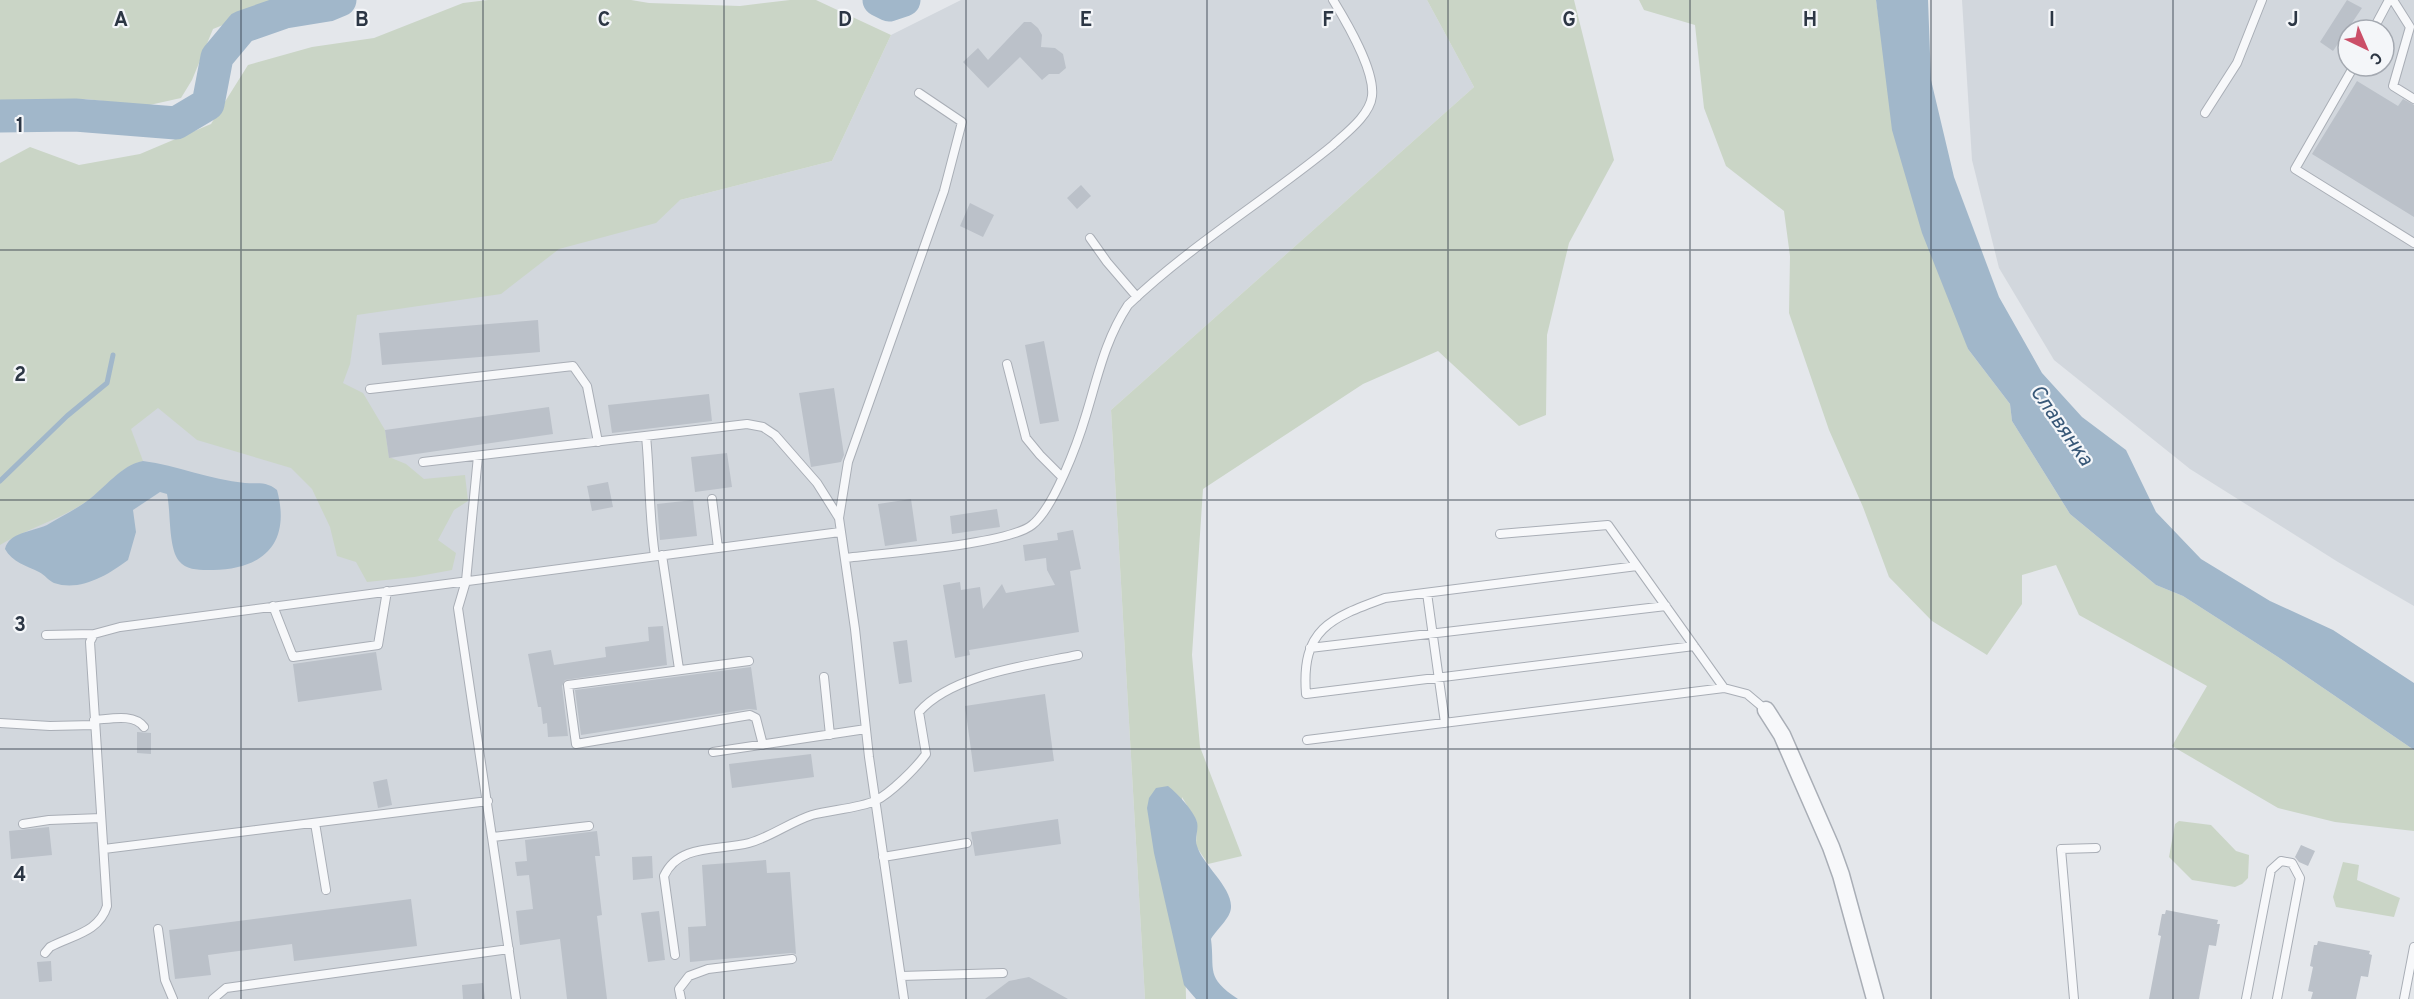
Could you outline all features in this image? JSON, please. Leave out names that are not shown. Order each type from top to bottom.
[{"type":"street","points":[[1766,710],[1782,735],[1831,847],[1841,875],[1875,999]]},
{"type":"lane","points":[[845,558],[998,539],[1032,525],[1043,512],[1079,439],[1104,350],[1115,325],[1128,305],[1246,210],[1333,144],[1370,106],[1372,83],[1365,62],[1333,0]]},
{"type":"lane","points":[[2205,113],[2237,63],[2262,0]]},
{"type":"lane","points":[[2380,18],[2391,0],[2412,28],[2393,86],[2414,99]]},
{"type":"lane","points":[[2347,78],[2295,170],[2414,243]]},
{"type":"lane","points":[[904,999],[875,801],[855,629],[838,518],[848,462],[944,191],[962,122],[919,93]]},
{"type":"lane","points":[[1090,238],[1137,297]]},
{"type":"lane","points":[[1007,364],[1026,438],[1062,477]]},
{"type":"lane","points":[[370,389],[573,366],[587,386],[598,442]]},
{"type":"lane","points":[[423,462],[747,424],[763,427],[788,448],[817,483],[838,518]]},
{"type":"lane","points":[[646,436],[652,503],[651,529],[679,669]]},
{"type":"lane","points":[[478,456],[466,581],[458,609],[516,999]]},
{"type":"lane","points":[[712,499],[718,548]]},
{"type":"lane","points":[[1500,534],[1608,525],[1724,688]]},
{"type":"lane","points":[[46,635],[94,634],[120,627],[273,606],[840,532]]},
{"type":"lane","points":[[1638,566],[1385,598],[1345,612],[1325,626],[1310,648],[1305,669],[1306,694],[1694,646]]},
{"type":"lane","points":[[273,606],[293,657],[378,645],[387,591]]},
{"type":"lane","points":[[1426,593],[1445,723]]},
{"type":"lane","points":[[1310,648],[1666,606]]},
{"type":"lane","points":[[45,953],[50,946],[97,925],[103,918],[107,906],[90,642],[94,634]]},
{"type":"lane","points":[[675,955],[664,876],[669,864],[682,855],[698,850],[751,843],[811,816],[875,801],[916,768],[926,754],[919,712],[930,699],[988,675],[1078,655]]},
{"type":"lane","points":[[749,661],[568,685],[576,744],[750,715],[756,718],[763,745]]},
{"type":"lane","points":[[824,677],[830,735]]},
{"type":"lane","points":[[1307,740],[1724,688],[1747,694],[1766,710]]},
{"type":"lane","points":[[0,723],[50,726],[134,719],[140,721],[144,727]]},
{"type":"lane","points":[[713,752],[866,729]]},
{"type":"lane","points":[[104,849],[488,801]]},
{"type":"lane","points":[[23,824],[49,820],[101,818]]},
{"type":"lane","points":[[315,823],[326,890]]},
{"type":"lane","points":[[493,837],[589,826]]},
{"type":"lane","points":[[884,857],[968,843]]},
{"type":"lane","points":[[2074,999],[2061,849],[2096,848]]},
{"type":"lane","points":[[2246,999],[2271,870],[2281,861],[2292,863],[2300,878],[2277,999]]},
{"type":"lane","points":[[158,929],[165,980],[173,999]]},
{"type":"lane","points":[[2404,999],[2414,947]]},
{"type":"lane","points":[[213,999],[226,988],[509,949]]},
{"type":"lane","points":[[681,999],[679,989],[689,976],[708,969],[792,959]]},
{"type":"lane","points":[[901,976],[1003,973]]},
{"type":"shaded area","points":[[961,0],[1427,0],[1474,87],[1111,410],[1145,999],[0,999],[0,374],[832,161],[891,35]]},
{"type":"shaded area","points":[[1962,0],[2414,0],[2414,606],[2338,562],[2190,469],[2054,360],[1999,268],[1972,160]]},
{"type":"green space","points":[[0,0],[286,0],[213,29],[192,80],[181,98],[145,106],[86,99],[0,107]]},
{"type":"green space","points":[[488,0],[631,0],[649,3],[740,6],[790,0],[816,0],[891,35],[832,161],[680,200],[656,223],[559,249],[501,294],[357,315],[350,364],[343,383],[363,393],[385,430],[389,457],[406,464],[424,479],[465,475],[468,501],[454,510],[438,540],[456,553],[452,570],[367,582],[356,562],[337,556],[330,527],[312,489],[291,468],[197,440],[158,408],[131,429],[143,461],[120,472],[77,508],[0,545],[0,163],[30,147],[79,165],[140,154],[211,124],[248,65],[312,47],[374,38],[463,3]]},
{"type":"green space","points":[[1427,0],[1574,0],[1614,160],[1569,243],[1547,335],[1546,415],[1519,426],[1438,351],[1363,384],[1203,489],[1192,655],[1200,747],[1242,856],[1208,864],[1196,846],[1197,822],[1182,797],[1186,999],[1145,999],[1111,410],[1474,87]]},
{"type":"green space","points":[[1639,0],[1876,0],[1882,41],[1968,349],[2010,404],[2012,421],[2070,514],[2156,585],[2183,596],[2278,657],[2414,750],[2414,831],[2335,822],[2278,808],[2172,746],[2207,686],[2079,615],[2056,565],[2022,575],[2022,604],[1987,655],[1932,621],[1889,577],[1863,507],[1829,430],[1789,313],[1790,256],[1784,211],[1726,166],[1704,108],[1695,25],[1644,10]]},
{"type":"green space","points":[[2179,821],[2211,825],[2236,851],[2249,855],[2248,878],[2235,887],[2192,880],[2169,857],[2175,824]]},
{"type":"green space","points":[[2343,862],[2359,865],[2357,880],[2400,898],[2394,917],[2336,907],[2333,897]]},
{"type":"water","name":"Славянка","points":[[1876,0],[1928,0],[1931,80],[1954,177],[1999,297],[2042,373],[2082,417],[2126,450],[2156,512],[2201,559],[2270,601],[2333,630],[2414,683],[2414,750],[2278,657],[2183,596],[2156,585],[2070,514],[2012,421],[2010,404],[1968,349],[1922,233],[1892,130]]},
{"type":"water","points":[[143,461],[219,479],[273,487],[277,490],[280,508],[277,538],[260,558],[247,564],[213,570],[186,567],[175,555],[167,494],[160,492],[133,510],[136,532],[128,560],[112,571],[84,584],[54,583],[41,573],[16,560],[5,549],[11,539],[47,525],[73,510],[94,496],[120,472]]},
{"type":"water","points":[[1168,786],[1185,802],[1195,818],[1196,843],[1200,853],[1230,899],[1229,915],[1211,939],[1213,966],[1220,985],[1238,999],[1196,999],[1184,985],[1154,853],[1147,808],[1149,798],[1156,788]]},
{"type":"building","points":[[2347,0],[2362,8],[2355,18],[2336,18],[2336,47],[2333,51],[2320,42]]},
{"type":"building","points":[[1024,22],[1031,22],[1038,28],[1042,35],[1041,47],[1055,48],[1063,54],[1066,68],[1059,74],[1049,74],[1042,80],[1020,57],[988,88],[963,62],[978,48],[988,60]]},
{"type":"building","points":[[2357,81],[2398,106],[2403,99],[2414,105],[2414,217],[2312,154]]},
{"type":"building","points":[[1081,185],[1091,196],[1077,209],[1067,198]]},
{"type":"building","points":[[970,203],[994,215],[983,237],[960,226]]},
{"type":"building","points":[[538,320],[540,352],[382,365],[379,333]]},
{"type":"building","points":[[1044,341],[1059,421],[1040,424],[1025,345]]},
{"type":"building","points":[[834,388],[844,455],[841,462],[811,467],[799,393]]},
{"type":"building","points":[[709,394],[712,421],[612,433],[608,405]]},
{"type":"building","points":[[549,407],[553,434],[389,458],[385,430]]},
{"type":"building","points":[[727,453],[732,487],[695,492],[691,457]]},
{"type":"building","points":[[608,482],[613,507],[592,511],[587,486]]},
{"type":"building","points":[[911,499],[917,541],[885,546],[878,504]]},
{"type":"building","points":[[693,500],[697,536],[660,540],[657,504]]},
{"type":"building","points":[[997,509],[1000,527],[952,534],[950,516]]},
{"type":"building","points":[[1073,530],[1081,569],[1070,571],[1079,632],[969,650],[970,655],[955,658],[943,585],[960,582],[961,590],[980,587],[983,609],[1002,584],[1006,593],[1055,585],[1047,570],[1046,558],[1025,561],[1023,545],[1058,540],[1057,533]]},
{"type":"building","points":[[663,626],[667,665],[565,680],[562,686],[568,736],[548,737],[547,723],[543,724],[541,707],[538,707],[528,654],[551,650],[554,665],[606,657],[605,647],[649,641],[648,627]]},
{"type":"building","points":[[907,640],[912,682],[899,684],[893,642]]},
{"type":"building","points":[[376,652],[382,690],[298,702],[293,664]]},
{"type":"building","points":[[751,667],[757,710],[749,709],[581,735],[575,690]]},
{"type":"building","points":[[1045,694],[1054,761],[974,772],[965,706]]},
{"type":"building","points":[[137,732],[151,733],[151,754],[137,753]]},
{"type":"building","points":[[811,754],[814,777],[732,788],[729,764]]},
{"type":"building","points":[[387,779],[392,805],[378,808],[373,782]]},
{"type":"building","points":[[1058,819],[1061,844],[975,856],[971,832]]},
{"type":"building","points":[[49,827],[52,855],[11,859],[9,831]]},
{"type":"building","points":[[597,831],[600,856],[595,856],[602,915],[597,916],[607,999],[567,999],[560,939],[520,945],[516,911],[533,909],[529,875],[517,876],[515,862],[527,861],[525,840]]},
{"type":"building","points":[[2301,845],[2315,851],[2308,866],[2299,862],[2295,857]]},
{"type":"building","points":[[652,856],[653,878],[633,880],[632,857]]},
{"type":"building","points":[[766,860],[767,873],[790,872],[796,954],[690,962],[688,927],[706,926],[702,865]]},
{"type":"building","points":[[411,899],[417,946],[294,961],[292,944],[208,955],[211,975],[175,979],[169,930]]},
{"type":"building","points":[[2166,910],[2218,920],[2217,924],[2220,924],[2216,946],[2209,945],[2199,999],[2149,999],[2161,936],[2158,935],[2162,914],[2165,914]]},
{"type":"building","points":[[659,911],[665,960],[648,962],[641,913]]},
{"type":"building","points":[[2318,941],[2370,951],[2369,954],[2372,955],[2368,977],[2361,976],[2356,999],[2311,999],[2313,992],[2308,991],[2313,967],[2310,966],[2314,945],[2317,945]]},
{"type":"building","points":[[51,961],[52,981],[39,982],[37,962]]},
{"type":"building","points":[[1029,977],[1068,999],[985,999],[1009,981]]},
{"type":"building","points":[[483,983],[485,999],[463,999],[462,985]]},
{"type":"waterway","points":[[0,116],[75,115],[176,123],[208,104],[217,57],[242,27],[285,12],[328,5],[340,0]]},
{"type":"waterway","points":[[879,0],[889,5],[904,0]]},
{"type":"waterway","points":[[0,481],[67,416],[107,383],[113,355]]}]
